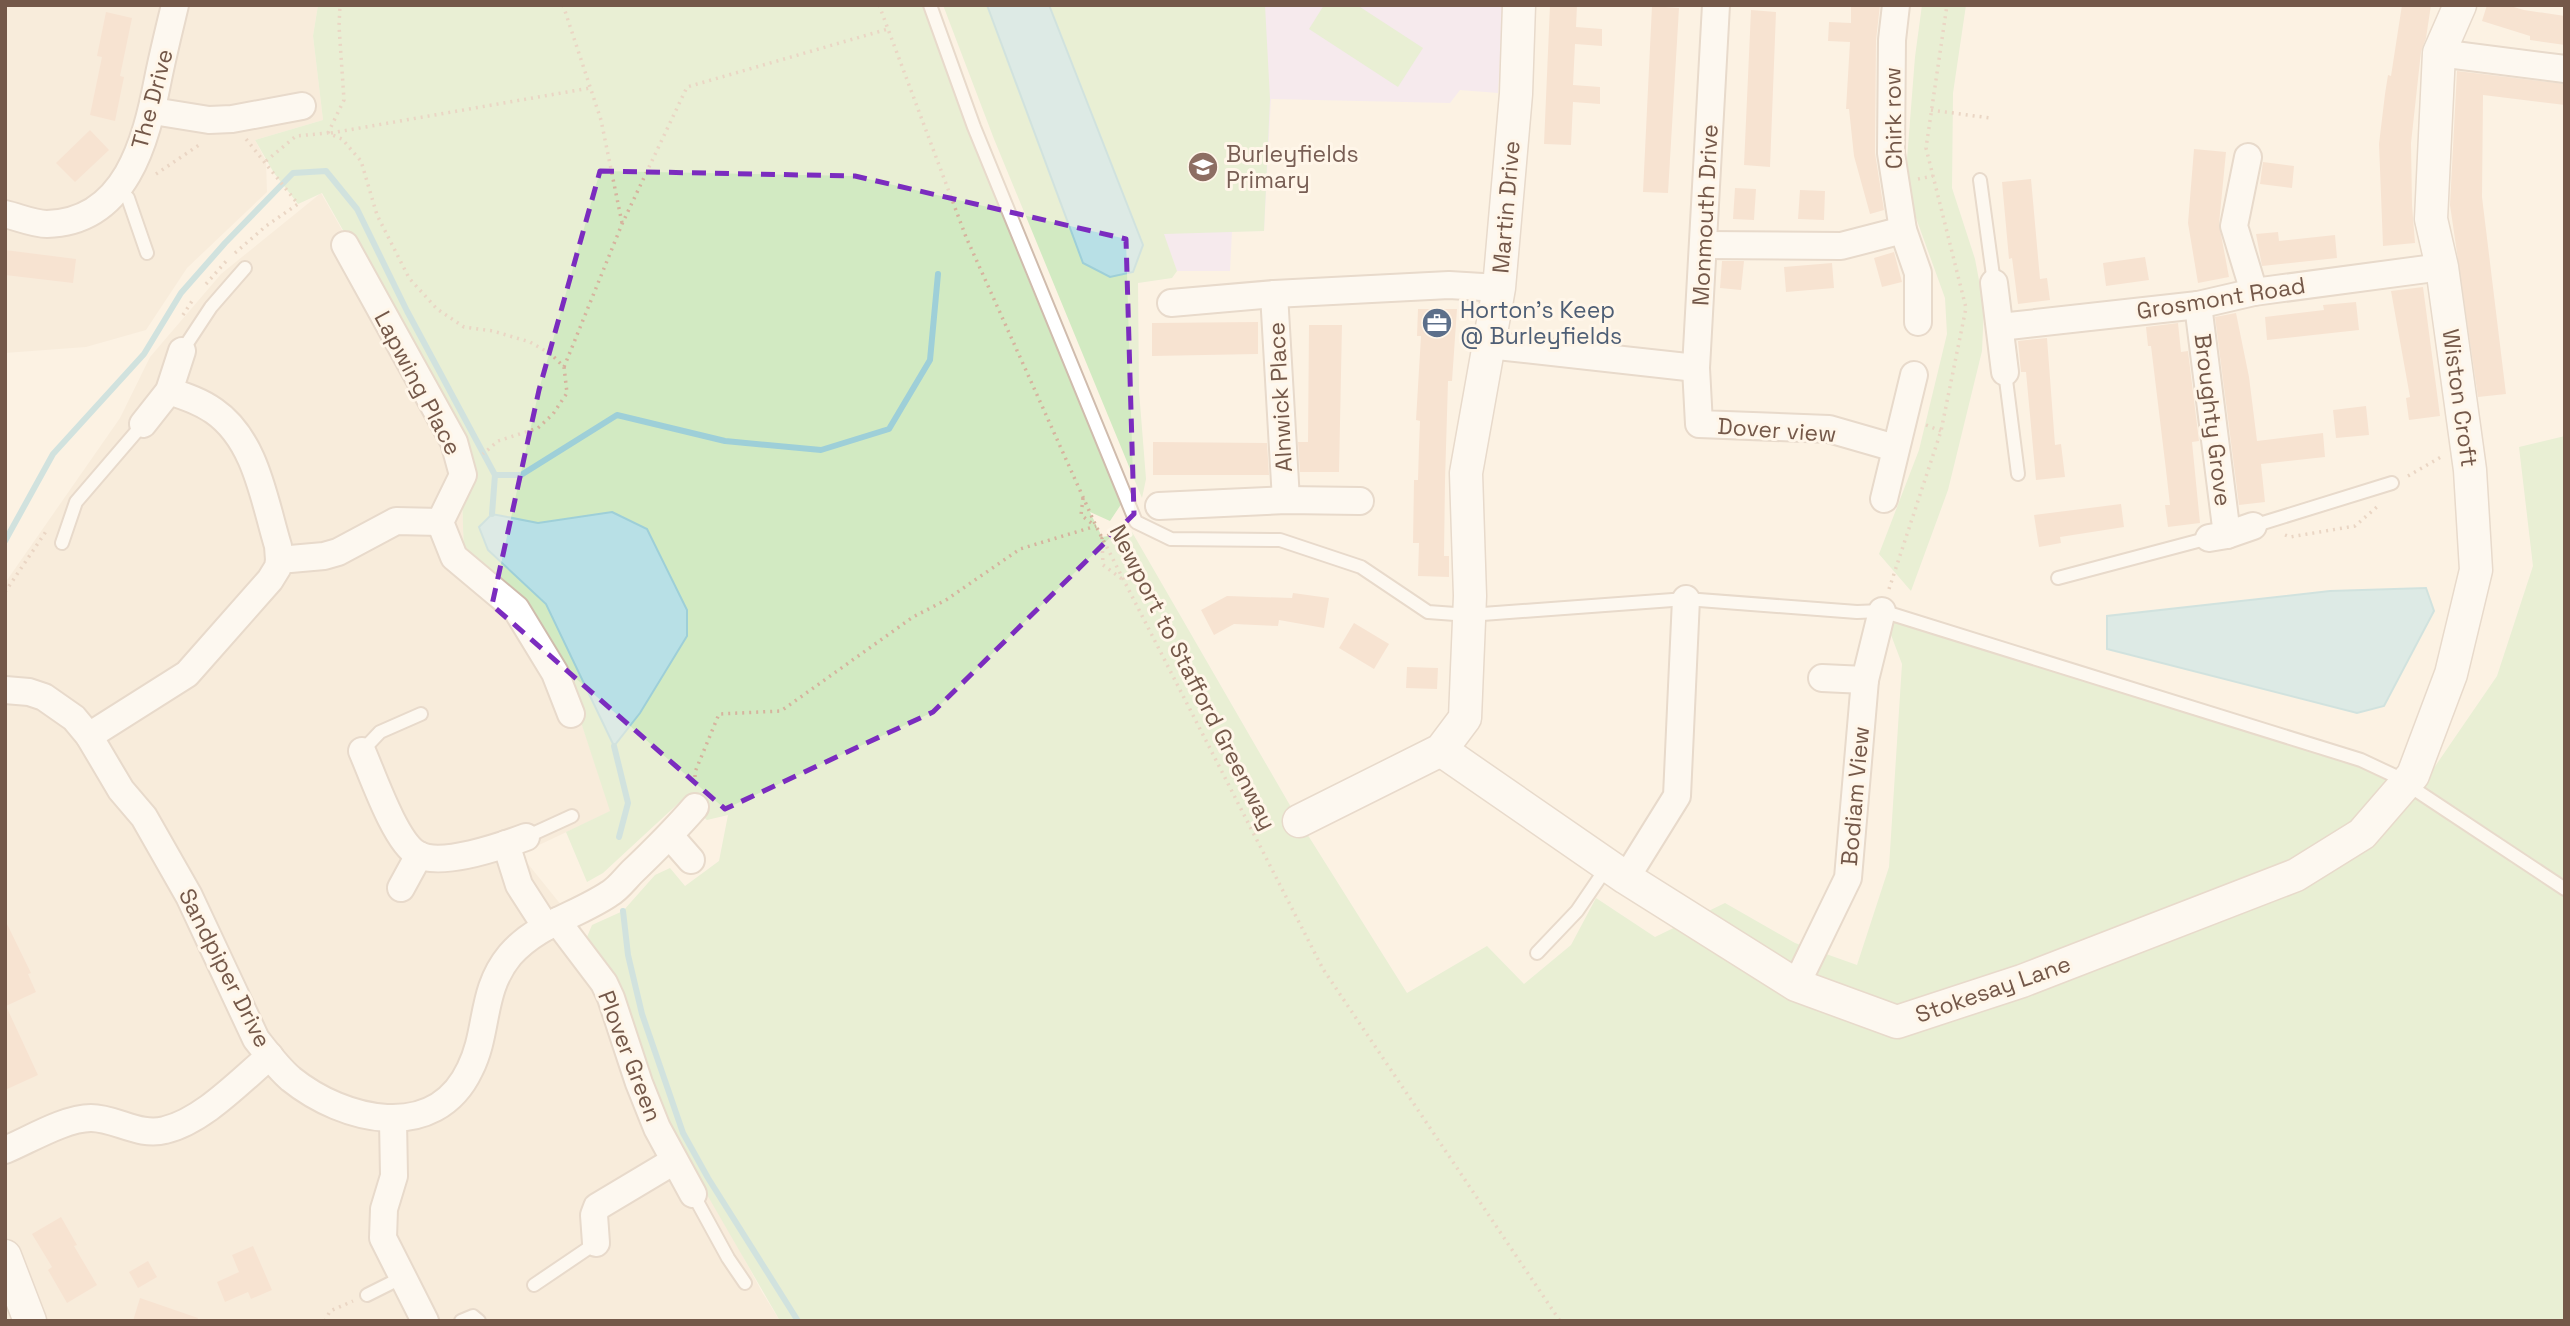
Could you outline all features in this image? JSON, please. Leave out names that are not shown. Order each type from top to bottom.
[{"type":"street","name":"The Drive","points":[[5,214],[46,224],[77,218],[123,193],[153,111],[175,5]]},
{"type":"street","name":"Martin Drive","points":[[1441,750],[1465,718],[1469,615],[1466,473],[1499,288],[1516,94],[1519,5]]},
{"type":"street","name":"Monmouth Drive","points":[[1699,424],[1696,368],[1716,5]]},
{"type":"street","name":"Chirk row","points":[[1896,5],[1892,40],[1891,153],[1903,230],[1918,273],[1917,322]]},
{"type":"street","name":"Wiston Croft","points":[[2406,785],[2413,775],[2451,674],[2476,570],[2470,470],[2442,267],[2431,219],[2439,53],[2459,5]]},
{"type":"street","points":[[2439,53],[2565,69]]},
{"type":"street","points":[[153,111],[209,120],[232,119],[302,106]]},
{"type":"street","points":[[2248,157],[2234,226],[2254,292]]},
{"type":"street","points":[[1703,245],[1841,246],[1903,230]]},
{"type":"street","name":"Lapwing Place","points":[[345,245],[454,442],[463,475],[440,522]]},
{"type":"street","name":"Grosmont Road","points":[[2000,327],[2198,305],[2254,292],[2442,267]]},
{"type":"street","points":[[1994,284],[2005,372]]},
{"type":"street","points":[[1171,303],[1274,294],[1449,285],[1499,288]]},
{"type":"street","name":"Alnwick Place","points":[[1274,294],[1286,500]]},
{"type":"street","name":"Broughty Grove","points":[[2198,305],[2218,536]]},
{"type":"street","points":[[1488,345],[1696,368]]},
{"type":"street","points":[[143,424],[169,391],[182,351]]},
{"type":"street","points":[[1884,499],[1914,375]]},
{"type":"street","points":[[89,736],[187,674],[270,580],[278,567],[278,546],[252,463],[237,432],[212,409],[169,391]]},
{"type":"street","name":"Dover view","points":[[1699,424],[1829,429],[1895,448]]},
{"type":"street","name":"Alnwick Place","points":[[1159,506],[1286,500],[1360,501]]},
{"type":"street","points":[[279,559],[324,556],[338,552],[396,521],[440,522],[454,557],[516,609],[555,673],[571,714]]},
{"type":"street","points":[[2218,536],[2253,526]]},
{"type":"street","points":[[1617,872],[1677,796],[1686,599]]},
{"type":"street","name":"Bodiam View","points":[[1796,985],[1848,878],[1865,680],[1882,611]]},
{"type":"street","points":[[1822,678],[1865,680]]},
{"type":"street","name":"Sandpiper Drive","points":[[5,690],[29,692],[44,697],[75,718],[89,736],[121,790],[144,817],[189,896],[256,1040],[290,1078],[335,1106],[374,1118],[393,1119],[428,1111],[457,1089],[478,1052],[486,1002],[495,978],[509,956],[528,938],[610,894],[670,836],[695,807]]},
{"type":"street","points":[[1299,821],[1441,750]]},
{"type":"street","name":"Stokesay Lane","points":[[1441,750],[1617,872],[1796,985],[1897,1023],[2022,981],[2296,875],[2362,834],[2406,785]]},
{"type":"street","points":[[362,751],[399,834],[410,849],[419,855],[432,859],[452,857],[516,841]]},
{"type":"street","points":[[670,836],[691,860]]},
{"type":"street","name":"Plover Green","points":[[516,841],[519,885],[604,983],[657,1128],[693,1194]]},
{"type":"street","points":[[401,888],[419,855]]},
{"type":"street","points":[[5,1150],[79,1119],[93,1118],[148,1131],[160,1132],[173,1128],[201,1114],[270,1056]]},
{"type":"street","points":[[393,1119],[394,1176],[384,1209],[383,1238],[425,1321]]},
{"type":"street","points":[[596,1244],[593,1222],[597,1207],[674,1161]]},
{"type":"street","points":[[5,1256],[30,1321]]},
{"type":"lane","points":[[930,5],[974,127],[1136,522],[1171,539],[1280,540],[1361,567],[1428,612],[1469,615],[1686,599],[1857,612],[1882,611],[2361,760],[2393,775],[2565,889]]},
{"type":"lane","points":[[1980,180],[1994,284]]},
{"type":"lane","points":[[123,193],[147,253]]},
{"type":"lane","points":[[182,351],[211,307],[245,268]]},
{"type":"lane","points":[[2005,372],[2018,474]]},
{"type":"lane","points":[[61,543],[76,502],[143,424]]},
{"type":"lane","points":[[2253,526],[2392,483]]},
{"type":"lane","points":[[2058,578],[2218,536]]},
{"type":"lane","points":[[362,751],[380,732],[421,714]]},
{"type":"lane","points":[[516,841],[572,816]]},
{"type":"lane","points":[[1537,953],[1617,872]]},
{"type":"lane","points":[[693,1194],[745,1283]]},
{"type":"lane","points":[[534,1285],[596,1244]]},
{"type":"lane","points":[[367,1295],[401,1278]]},
{"type":"lane","points":[[461,1321],[473,1317],[479,1321]]},
{"type":"path","points":[[328,133],[344,100],[341,5]]},
{"type":"path","points":[[563,5],[601,120],[622,224]]},
{"type":"path","name":"Newport to Stafford Greenway","points":[[879,5],[966,237],[1096,526],[1323,969],[1560,1321]]},
{"type":"path","points":[[479,457],[498,441],[538,428],[553,414],[566,393],[564,367],[622,224],[687,87],[888,29]]},
{"type":"path","points":[[266,161],[296,136],[328,133],[590,88]]},
{"type":"path","points":[[1931,110],[1990,117]]},
{"type":"path","points":[[328,133],[342,139],[360,161],[377,215],[408,278],[437,309],[464,327],[493,331],[530,342],[551,354],[564,367]]},
{"type":"path","points":[[243,135],[288,189]]},
{"type":"path","points":[[123,193],[210,139]]},
{"type":"path","points":[[1083,496],[1081,515],[1096,526]]},
{"type":"path","points":[[695,807],[695,772],[719,714],[782,711],[913,617],[946,600],[1020,549],[1096,526]]},
{"type":"path","points":[[1102,538],[1103,565],[1124,580]]},
{"type":"path","points":[[325,1321],[330,1311],[367,1295]]},
{"type":"highlighted area","points":[[600,171],[855,176],[1126,239],[1134,514],[933,712],[725,809],[492,605],[539,390]]},
{"type":"shaded area","points":[[5,5],[318,5],[313,36],[323,120],[255,140],[266,161],[267,192],[187,268],[146,330],[86,347],[5,353]]},
{"type":"shaded area","name":"Burleyfields Primary","points":[[1078,5],[1503,5],[1498,93],[1460,90],[1450,103],[1271,99],[1264,231],[1232,231],[1230,271],[1177,271]]},
{"type":"shaded area","points":[[321,193],[460,437],[464,556],[574,701],[611,811],[520,854],[587,937],[617,981],[645,1073],[780,1321],[5,1321],[5,583],[120,418],[150,357],[221,274]]},
{"type":"green space","points":[[318,5],[924,5],[1026,274],[1122,503],[1110,521],[1090,512],[1102,537],[1132,532],[1299,821],[1407,993],[1487,946],[1524,984],[1571,945],[1596,898],[1655,937],[1725,903],[1795,943],[1857,965],[1889,867],[1902,664],[1882,611],[2425,781],[2497,676],[2533,566],[2519,447],[2565,436],[2565,1321],[780,1321],[672,1134],[617,981],[587,937],[592,925],[623,911],[655,875],[670,868],[685,886],[719,861],[728,815],[707,820],[683,799],[603,873],[587,882],[566,832],[610,811],[574,701],[464,556],[460,437],[322,193],[298,204],[274,173],[255,140],[323,120],[313,36]],"holes":[[[612,512],[687,636],[640,713],[614,745],[546,604],[488,550],[492,514],[538,523]]]},
{"type":"green space","points":[[943,5],[987,5],[1083,263],[1142,244],[1049,5],[1265,5],[1270,99],[1264,231],[1164,234],[1177,271],[1172,278],[1138,283],[1139,391],[1146,479],[1142,498],[994,139]]},
{"type":"green space","points":[[1324,5],[1357,5],[1423,48],[1398,87],[1309,29]]},
{"type":"green space","points":[[1922,5],[1966,5],[1953,93],[1952,188],[1975,259],[1984,307],[1982,351],[1948,490],[1911,591],[1879,554],[1919,450],[1947,334],[1945,298],[1911,204],[1907,159]]},
{"type":"water","points":[[987,5],[1049,5],[1143,245],[1133,272],[1110,277],[1083,263]]},
{"type":"water","points":[[612,512],[647,529],[687,610],[687,636],[640,713],[614,746],[546,604],[488,550],[479,527],[492,514],[538,523]]},
{"type":"water","points":[[2426,588],[2434,611],[2384,706],[2357,713],[2107,649],[2107,616],[2330,591]]},
{"type":"building","points":[[1550,5],[1577,5],[1576,27],[1602,29],[1602,46],[1575,44],[1573,85],[1600,87],[1600,104],[1573,102],[1571,145],[1544,144]]},
{"type":"building","points":[[1851,5],[1880,5],[1876,40],[1875,153],[1884,210],[1870,214],[1854,156],[1849,109],[1846,109],[1850,42],[1828,41],[1829,22],[1851,23]]},
{"type":"building","points":[[2402,5],[2431,5],[2421,52],[2411,143],[2415,243],[2383,246],[2379,144],[2388,75],[2391,76]]},
{"type":"building","points":[[2487,5],[2507,5],[2565,16],[2565,45],[2530,40],[2530,36],[2482,21]]},
{"type":"building","points":[[1652,6],[1679,8],[1668,193],[1643,192]]},
{"type":"building","points":[[1751,10],[1776,12],[1770,167],[1744,165]]},
{"type":"building","points":[[106,12],[132,18],[120,76],[124,77],[115,121],[90,115],[102,57],[97,56]]},
{"type":"building","points":[[2457,71],[2565,84],[2565,105],[2483,95],[2482,197],[2506,394],[2478,397],[2450,205]]},
{"type":"building","points":[[90,130],[109,150],[75,182],[56,163]]},
{"type":"building","points":[[2194,149],[2226,152],[2219,224],[2229,277],[2198,283],[2188,223]]},
{"type":"building","points":[[2263,162],[2294,166],[2292,188],[2260,184]]},
{"type":"building","points":[[2031,179],[2040,279],[2047,278],[2050,300],[2018,304],[2012,258],[2009,259],[2002,182]]},
{"type":"building","points":[[1735,188],[1756,189],[1754,220],[1733,219]]},
{"type":"building","points":[[1800,190],[1825,191],[1824,220],[1798,219]]},
{"type":"building","points":[[2278,232],[2279,241],[2335,235],[2337,258],[2262,266],[2256,234]]},
{"type":"building","points":[[5,250],[76,259],[73,283],[5,275]]},
{"type":"building","points":[[1894,252],[1902,282],[1882,287],[1874,258]]},
{"type":"building","points":[[2145,257],[2149,280],[2106,286],[2103,263]]},
{"type":"building","points":[[1722,261],[1744,261],[1741,290],[1720,288]]},
{"type":"building","points":[[1832,263],[1834,288],[1786,292],[1784,267]]},
{"type":"building","points":[[2423,287],[2440,416],[2409,420],[2406,398],[2410,397],[2391,291]]},
{"type":"building","points":[[2356,302],[2359,330],[2267,340],[2265,317],[2324,310],[2323,305]]},
{"type":"building","points":[[1418,309],[1457,309],[1452,381],[1448,381],[1445,481],[1444,556],[1449,556],[1449,577],[1418,576],[1419,543],[1413,543],[1414,480],[1418,480],[1420,421],[1416,420],[1421,336],[1417,336]]},
{"type":"building","points":[[2236,313],[2249,377],[2257,441],[2323,433],[2325,457],[2261,464],[2265,502],[2239,505],[2215,317]]},
{"type":"building","points":[[1258,322],[1258,354],[1152,356],[1152,323]]},
{"type":"building","points":[[2178,323],[2181,352],[2188,351],[2199,441],[2192,442],[2200,523],[2168,527],[2165,505],[2170,505],[2151,346],[2148,346],[2146,327]]},
{"type":"building","points":[[1309,325],[1342,325],[1339,472],[1300,472],[1298,442],[1308,442]]},
{"type":"building","points":[[2047,338],[2055,445],[2061,444],[2065,477],[2036,480],[2026,372],[2021,372],[2018,341]]},
{"type":"building","points":[[2366,406],[2369,435],[2336,438],[2333,410]]},
{"type":"building","points":[[1153,442],[1267,443],[1269,475],[1153,475]]},
{"type":"building","points":[[2121,504],[2124,527],[2060,537],[2061,543],[2039,547],[2034,515]]},
{"type":"building","points":[[1293,593],[1329,598],[1324,628],[1279,620],[1278,626],[1234,624],[1214,635],[1201,610],[1227,596],[1292,598]]},
{"type":"building","points":[[1354,623],[1389,644],[1374,669],[1339,648]]},
{"type":"building","points":[[1407,667],[1438,668],[1437,689],[1406,688]]},
{"type":"building","points":[[5,920],[31,973],[28,974],[36,992],[6,1006],[38,1075],[5,1090]]},
{"type":"building","points":[[61,1217],[97,1285],[67,1303],[48,1270],[52,1267],[32,1234]]},
{"type":"building","points":[[253,1246],[272,1290],[251,1299],[248,1292],[225,1302],[217,1282],[239,1272],[232,1255]]},
{"type":"building","points":[[148,1261],[157,1277],[138,1288],[129,1272]]},
{"type":"building","points":[[140,1298],[198,1318],[197,1321],[133,1321]]},
{"type":"waterway","points":[[5,541],[53,454],[144,354],[181,293],[293,173],[326,171],[357,209],[407,311],[495,475],[492,514]]},
{"type":"waterway","points":[[495,475],[521,475],[617,415],[725,441],[821,450],[889,429],[930,360],[938,274]]},
{"type":"waterway","points":[[614,746],[628,803],[619,837]]},
{"type":"waterway","points":[[623,911],[628,955],[642,1014],[683,1133],[708,1178],[798,1321]]},
{"type":"place","name":"Burleyfields Primary","points":[[1203,167]]},
{"type":"place","name":"Horton's Keep @ Burleyfields","points":[[1437,323]]}]
